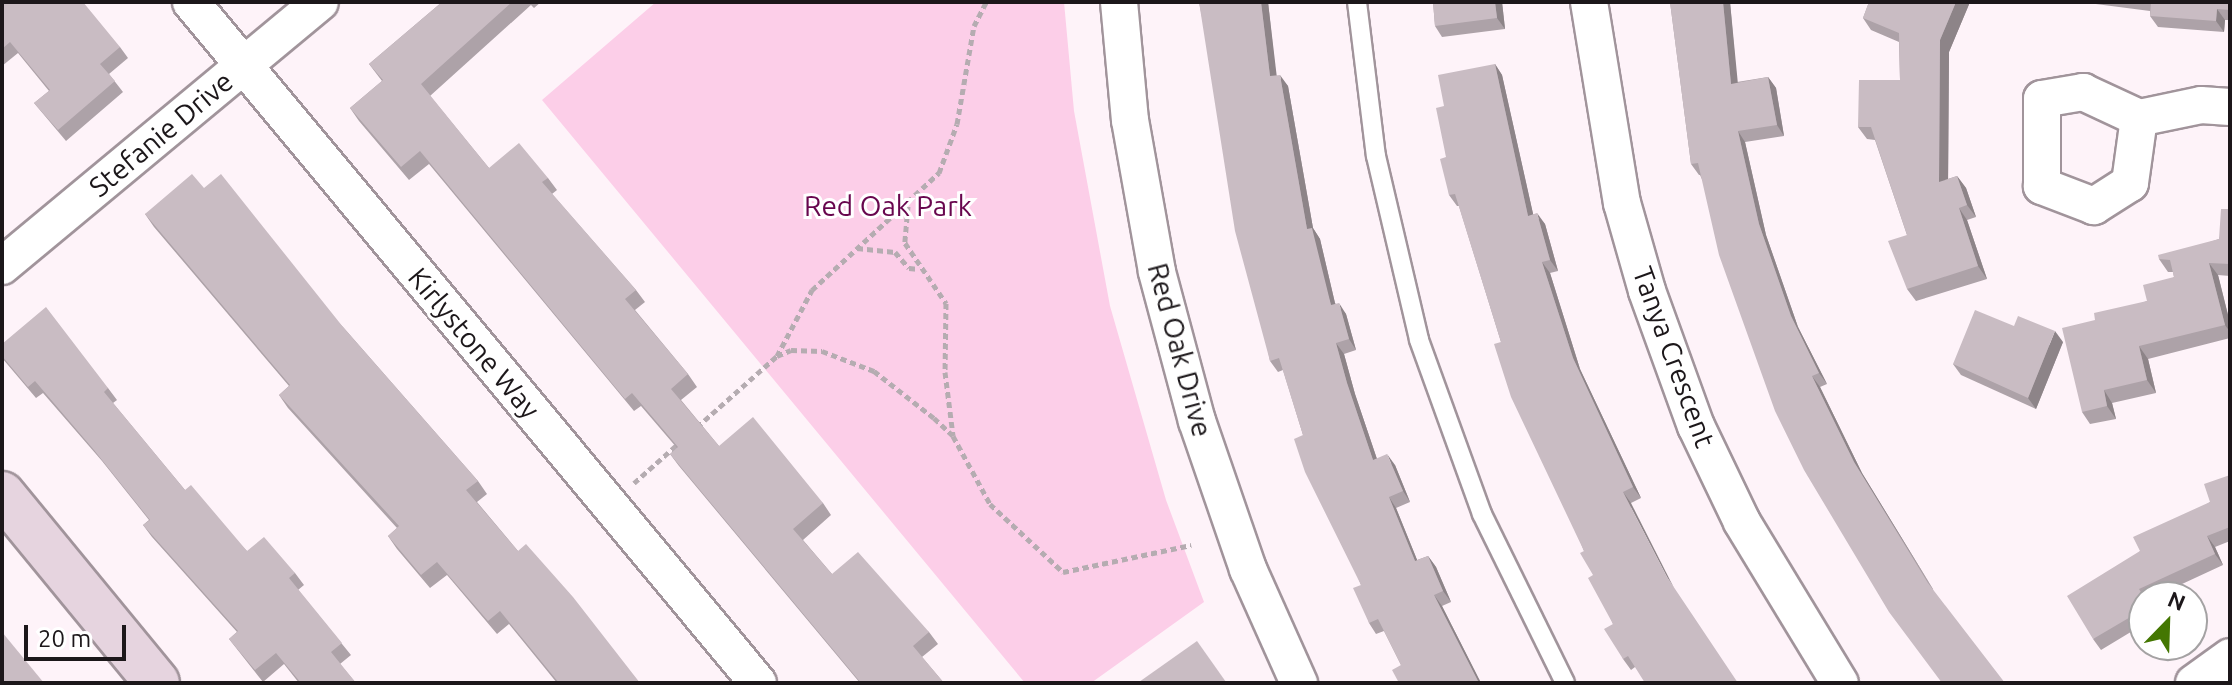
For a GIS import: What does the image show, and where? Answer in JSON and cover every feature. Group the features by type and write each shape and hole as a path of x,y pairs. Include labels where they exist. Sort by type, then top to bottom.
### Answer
{"street":[{"name":"Kirlystone Way","path":"191,2 758,683"},
{"name":"Stefanie Drive","path":"2,266 320,2"},
{"name":"Red Oak Drive","path":"1119,2 1130,120 1157,272 1197,421 1248,569 1299,683"},
{"name":"Tanya Crescent","path":"1589,2 1622,203 1647,291 1696,426 1749,535 1840,683"},
{"path":"2139,118 2201,105 2230,107"},
{"path":"2,494 157,683"},
{"path":"2194,683 2230,657"}],"lane":[{"path":"1357,2 1376,156 1419,340 1482,514 1565,683"}],"path":[{"path":"777,356 812,290 908,206 939,173 948,154 974,26 986,2"},
{"path":"908,206 905,243 919,259 919,269 946,303 945,372 953,436"},
{"path":"857,248 895,252 909,268 919,269"},
{"path":"609,505 777,356 791,350 822,351 846,357 905,392 953,436 990,504 1063,572 1191,545"}],"green space":[{"name":"Red Oak Park","path":"656,2 1064,2 1074,111 1110,306 1166,500 1204,602 1091,683 1025,683 542,100"}],"building":[{"path":"2,2 83,2 120,47 100,64 115,81 58,130 34,103 50,90 10,42 2,49"},
{"path":"442,2 512,2 421,84 489,168 519,143 548,178 542,182 636,290 625,299 688,374 671,389 719,446 753,417 823,503 793,529 832,574 858,552 929,632 913,646 944,683 861,683 670,454 678,447 632,393 625,399 420,151 401,167 350,108 383,80 369,64"},
{"path":"1199,2 1261,2 1270,76 1280,75 1307,229 1312,228 1331,305 1339,303 1349,339 1336,343 1347,383 1373,460 1387,454 1403,491 1389,497 1415,561 1428,556 1443,591 1434,595 1479,683 1399,683 1392,670 1401,665 1378,619 1369,623 1353,588 1361,585 1305,472 1294,439 1303,435 1279,358 1270,361 1235,231"},
{"path":"1433,2 1495,2 1497,18 1435,26"},
{"path":"1670,2 1723,2 1731,84 1768,77 1777,125 1738,131 1759,224 1791,316 1819,373 1812,376 1854,462 1928,583 2005,683 1942,683 1889,612 1804,470 1775,411 1719,255 1698,163 1691,164"},
{"path":"1869,2 1956,2 1940,40 1939,182 1957,176 1967,205 1959,208 1978,266 1907,289 1888,241 1907,235 1871,127 1858,127 1859,80 1900,80 1899,33 1863,18"},
{"path":"2151,2 2230,2 2230,10 2217,9 2216,21 2150,16"},
{"path":"1495,64 1528,216 1537,213 1550,260 1542,262 1573,358 1633,487 1623,492 1667,577 1738,683 1645,683 1628,656 1623,659 1604,629 1613,624 1588,578 1593,575 1580,553 1584,551 1511,397 1494,344 1501,342 1455,194 1449,195 1440,159 1446,157 1436,108 1444,106 1438,75"},
{"path":"192,174 204,188 221,174 343,327 478,481 466,490 518,551 526,544 573,597 640,683 559,683 500,611 488,621 437,562 421,575 388,536 399,526 279,395 290,385 145,214"},
{"path":"2221,209 2230,209 2230,264 2209,263 2225,325 2139,346 2147,380 2104,390 2107,406 2082,412 2062,328 2095,320 2094,313 2147,301 2143,285 2174,277 2170,260 2159,259 2158,255 2219,239"},
{"path":"46,307 108,388 104,392 185,490 191,485 247,551 264,537 295,573 289,578 342,643 331,652 356,683 301,683 276,653 255,670 229,639 238,631 143,525 150,520 94,450 35,381 28,387 2,356 2,344"},
{"path":"1975,310 2014,326 2018,316 2055,331 2028,398 1953,364"},
{"path":"2230,475 2230,527 2207,536 2215,554 2156,581 2128,581 2128,618 2093,639 2067,596 2140,551 2133,537 2210,502 2204,484"},
{"path":"2,632 44,683 2,683"},
{"path":"1197,641 1226,682 1139,682"}]}
